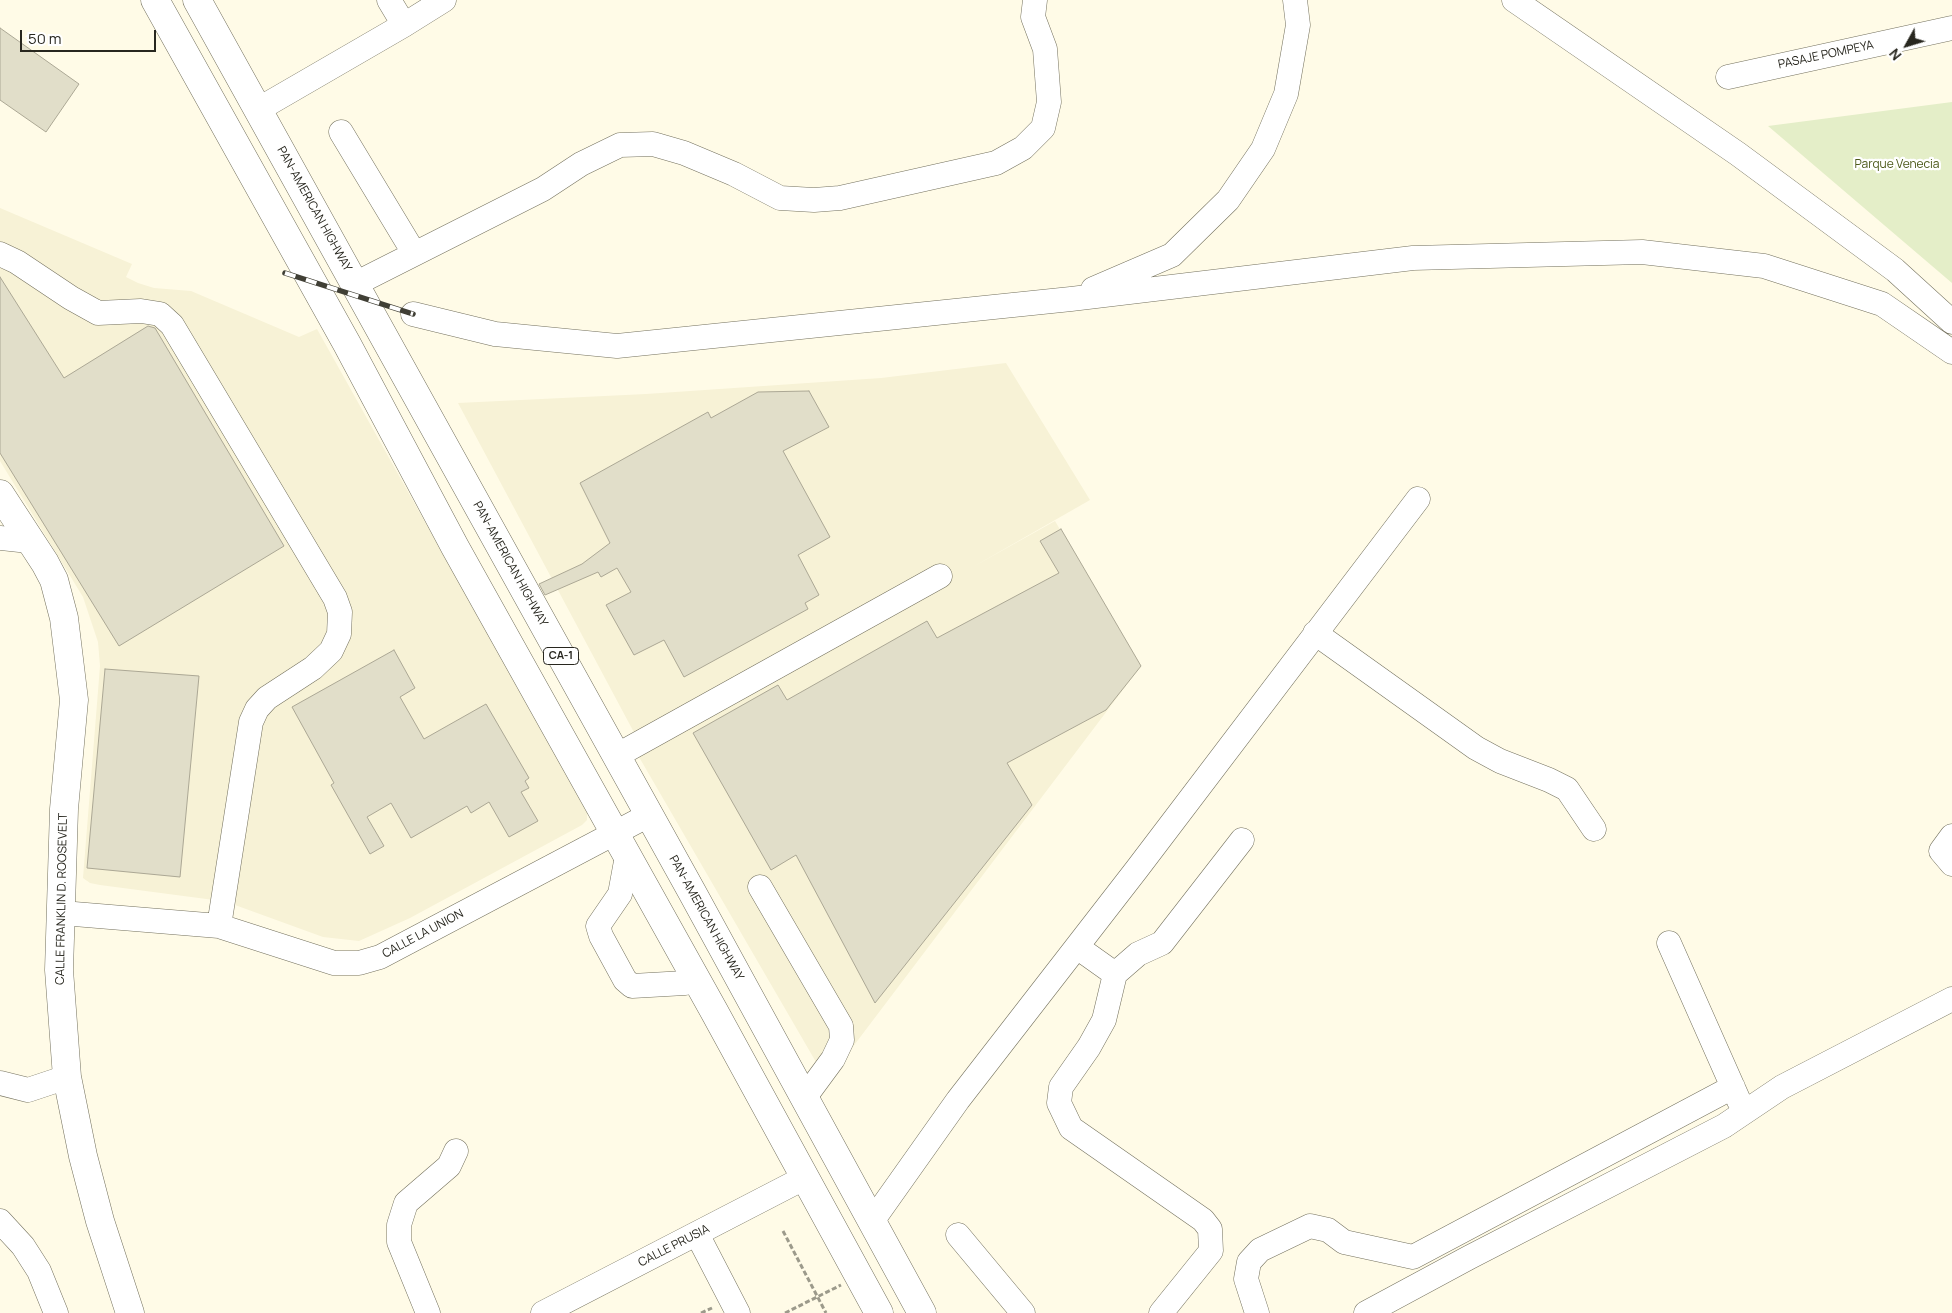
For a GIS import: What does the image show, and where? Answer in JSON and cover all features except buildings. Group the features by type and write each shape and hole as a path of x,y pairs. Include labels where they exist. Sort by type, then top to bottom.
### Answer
{"main road":[{"path":"155,0 347,344 460,556 657,908 879,1313"},
{"name":"PAN-AMERICAN HIGHWAY","path":"197,0 692,892 873,1220 922,1313"},
{"name":"CALLE FRANKLIN D. ROOSEVELT","path":"0,494 29,541 45,562 54,580 64,618 74,700 64,809 62,913 58,970 67,1078 83,1156 100,1221 130,1313"},
{"path":"600,807 611,818 623,818 635,805 633,787"},
{"path":"657,908 659,892 671,882 685,886 692,892"}],"street":[{"path":"389,0 404,25"},
{"path":"259,109 444,0"},
{"path":"355,284 543,189 582,164 620,145 653,144 734,174 780,198 814,200 840,198 996,163 1023,148 1043,128 1049,102 1045,49 1033,17 1035,0"},
{"path":"1071,299 1172,255 1228,200 1263,149 1286,94 1298,25 1295,0"},
{"path":"1514,0 1738,154 1895,270 1952,322"},
{"name":"PASAJE POMPEYA","path":"1728,77 1952,28"},
{"path":"341,132 414,253"},
{"path":"413,314 495,334 617,346 1071,299 1413,258 1642,252 1764,266 1882,304 1952,352"},
{"path":"0,254 17,262 70,298 98,313 141,311 160,314 172,325 335,598 340,612 339,634 331,651 313,668 267,698 257,709 251,722 219,926"},
{"path":"873,1220 958,1100 1077,947 1418,499"},
{"path":"0,538 29,541"},
{"path":"616,756 940,576"},
{"path":"1315,633 1476,748 1500,761 1549,780 1566,789 1594,829"},
{"name":"CALLE LA UNION","path":"62,913 219,926 334,963 359,962 380,957 621,844 649,815"},
{"path":"1952,836 1941,851 1952,864"},
{"path":"1161,1313 1211,1250 1210,1229 1204,1220 1071,1128 1062,1115 1058,1103 1062,1087 1089,1047 1104,1020 1115,974 1138,954 1162,943 1242,840"},
{"path":"621,844 620,894 601,918 598,926 601,936 625,980 632,986 685,983"},
{"path":"760,887 840,1026 842,1040 833,1059 805,1097"},
{"path":"1670,943 1744,1112"},
{"path":"1077,947 1115,974"},
{"path":"1366,1313 1503,1239 1724,1126 1782,1087 1952,999"},
{"path":"0,1083 28,1090 67,1078"},
{"path":"1257,1313 1246,1279 1249,1262 1260,1250 1276,1242 1310,1226 1328,1230 1344,1242 1413,1257 1733,1087"},
{"path":"428,1313 399,1242 399,1225 406,1203 449,1166 456,1151"},
{"name":"CALLE PRUSIA","path":"543,1313 804,1178"},
{"path":"0,1222 23,1246 39,1271 56,1313"},
{"path":"697,1234 738,1313"},
{"path":"958,1235 1023,1313"}],"path":[{"path":"783,1231 826,1313"},
{"path":"785,1313 841,1285"}],"shaded area":[{"path":"0,208 132,264 126,277 138,283 154,288 191,291 299,337 317,329 587,812 587,820 582,825 410,918 359,941 323,937 235,905 237,888 226,886 214,900 100,885 90,883 83,878 100,666 98,642 83,597 0,461"},
{"path":"1006,363 1090,500 971,568 1055,521 1141,666 827,1081 639,757 645,753 458,403 646,394 881,378"}],"green space":[{"name":"Parque Venecia","path":"1952,102 1952,283 1768,126"}],"railway":[{"path":"285,273 413,314"}]}
